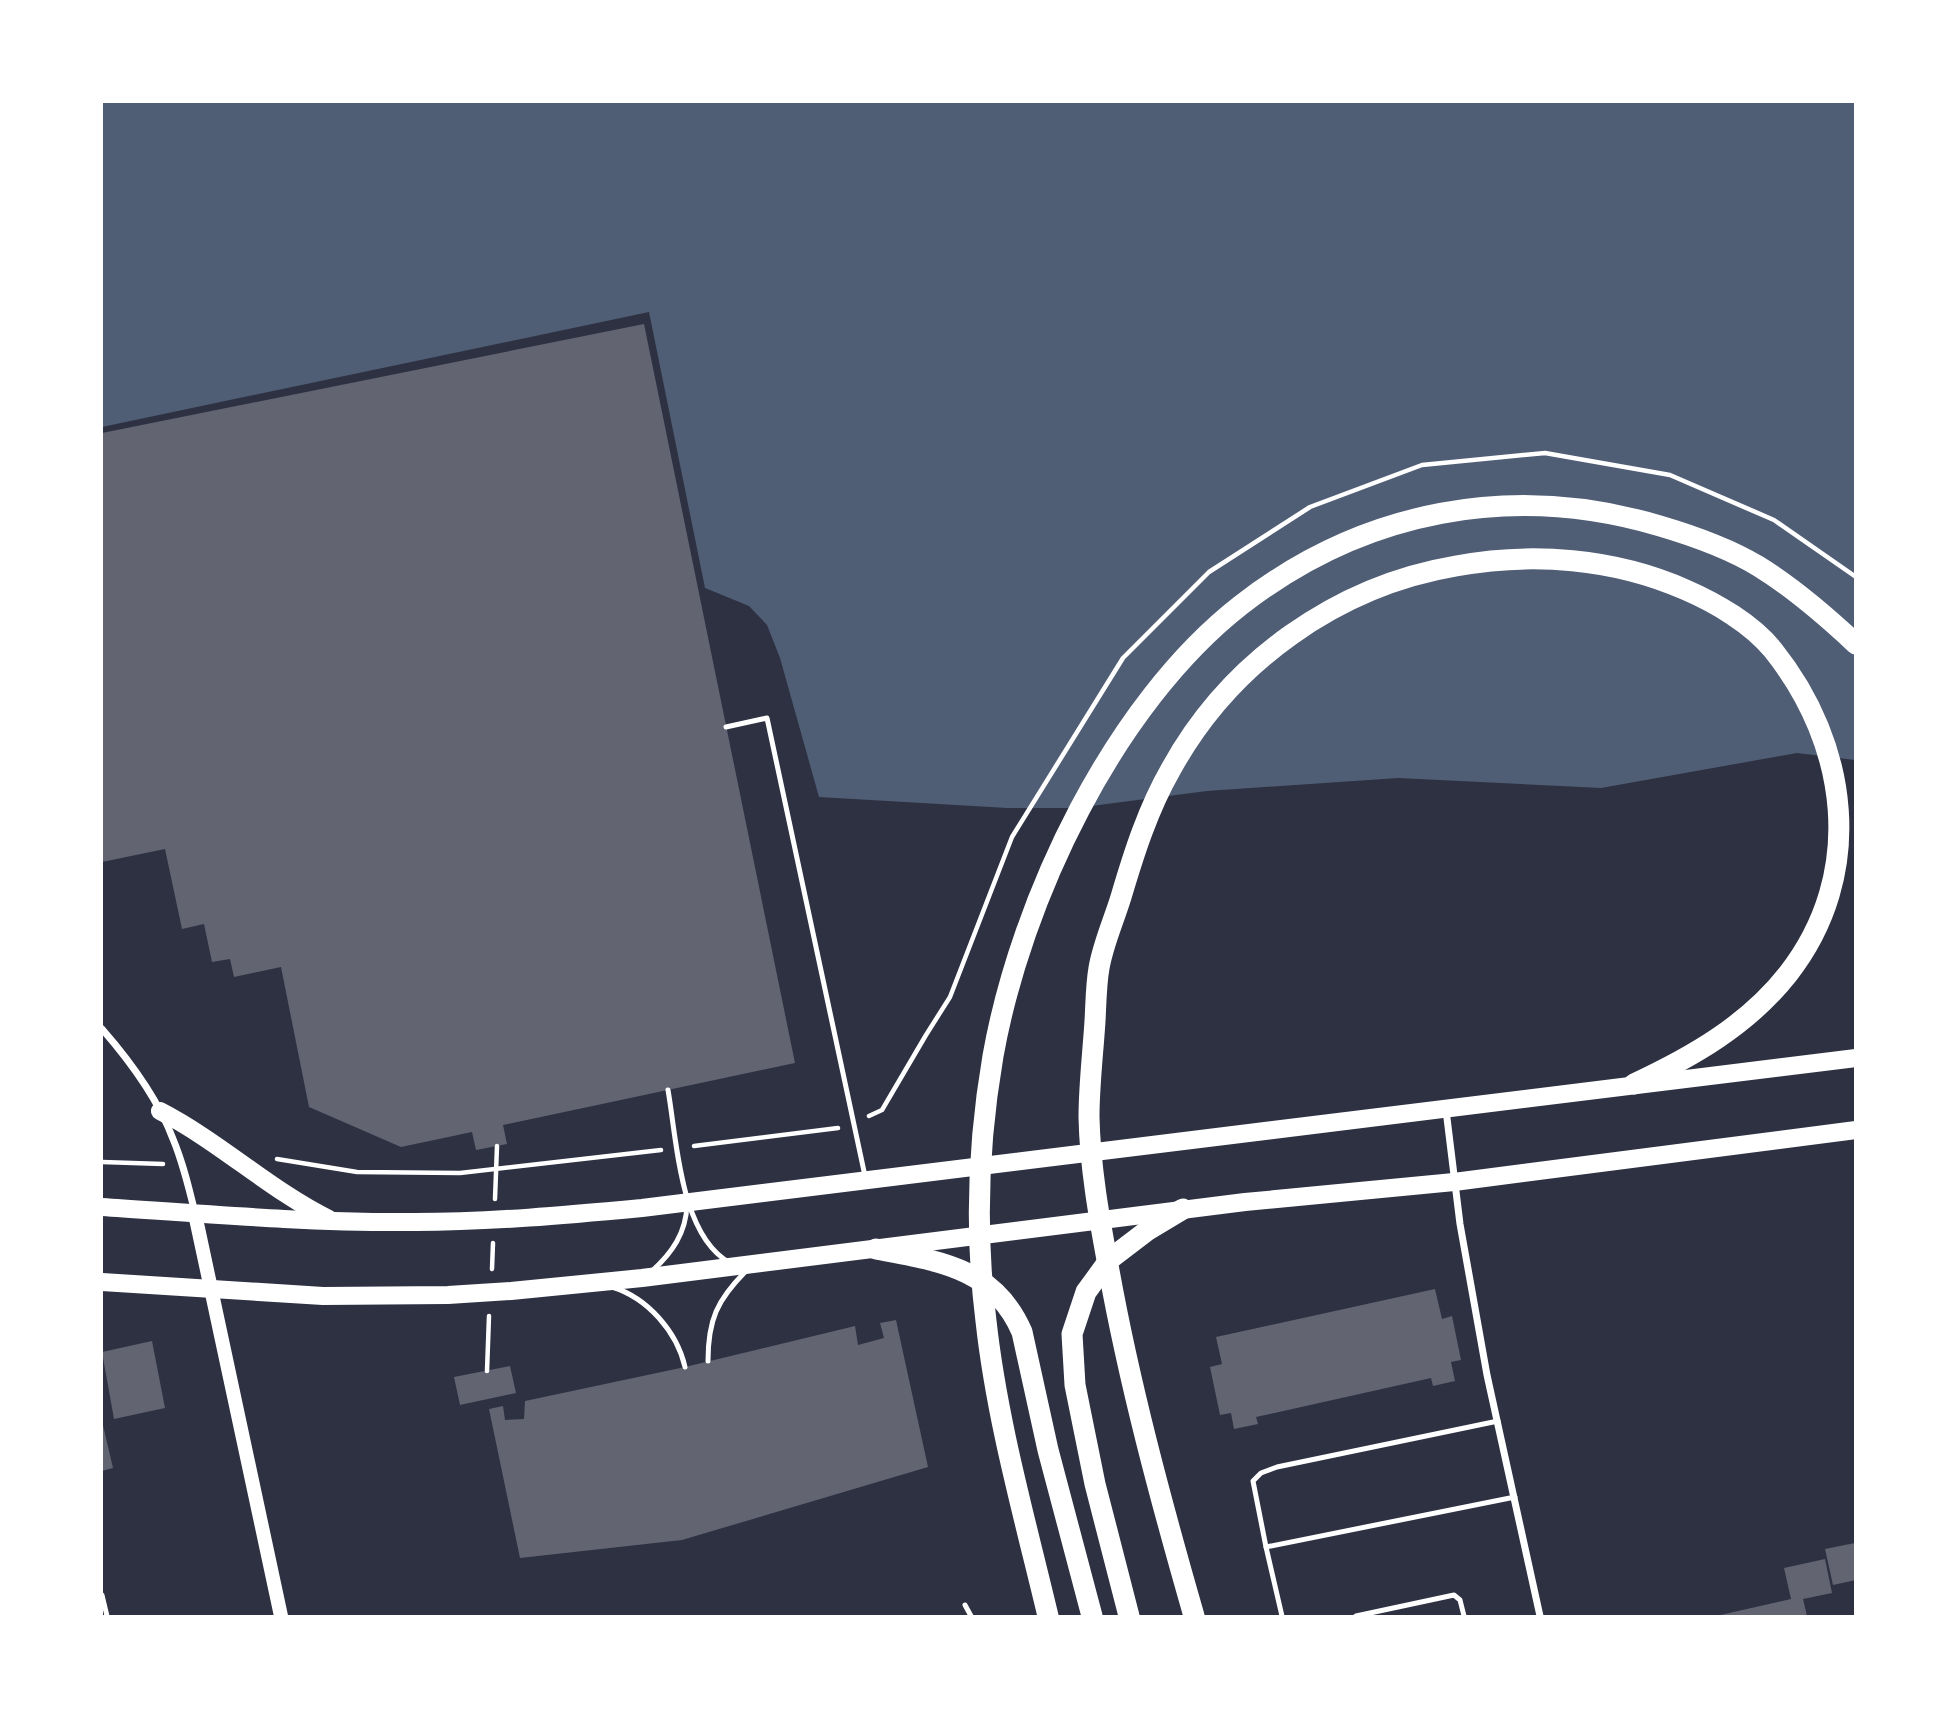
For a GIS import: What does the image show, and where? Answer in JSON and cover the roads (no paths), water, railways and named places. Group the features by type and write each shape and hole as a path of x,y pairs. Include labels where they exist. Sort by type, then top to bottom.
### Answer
{"highway":[{"path":"1048,1616 1003,1423 986,1321 980,1261 980,1192 987,1096 1003,1011 1040,895 1062,846 1110,758 1164,682 1239,606 1273,582 1320,555 1377,530 1421,517 1467,508 1510,505 1553,505 1600,510 1683,532 1755,564 1787,584 1856,643"},
{"path":"1194,1616 1118,1318 1098,1212 1089,1121 1099,969 1139,836 1170,770 1206,715 1274,648 1327,611 1406,577 1448,567 1518,558 1574,561 1654,578 1687,590 1718,606 1771,647 1805,698 1823,740 1838,794 1839,835 1831,888 1809,943 1768,998 1746,1018 1698,1051 1634,1084"},
{"path":"1129,1616 1095,1484 1076,1385 1072,1334 1086,1292 1110,1259 1148,1230 1183,1209"},
{"path":"876,1248 933,1260 977,1277 993,1290 1017,1319 1092,1616"}],"main road":[{"path":"102,1208 332,1221 484,1220 563,1215 1446,1110 1634,1084 1856,1058"},
{"path":"160,1111 189,1126 332,1221"},
{"path":"102,1282 377,1297 448,1295 599,1283 1183,1209 1454,1182 1856,1130"},
{"path":"195,1214 281,1616"}],"street":[{"path":"102,1029 135,1072 160,1111 182,1162 195,1214"},
{"path":"1446,1110 1454,1182 1487,1375 1540,1616"}],"lane":[{"path":"726,727 767,718 865,1179"},
{"path":"668,1090 687,1202 697,1226 716,1252 745,1265 719,1306 708,1334 708,1361"},
{"path":"642,1278 662,1262 677,1243 685,1222 687,1202"},
{"path":"599,1283 618,1288 651,1311 676,1338 685,1367"},
{"path":"1282,1616 1253,1481 1261,1473 1277,1467 1498,1421"},
{"path":"1266,1547 1515,1497"},
{"path":"102,1595 107,1616"},
{"path":"1356,1616 1454,1595 1460,1600 1464,1616"},
{"path":"965,1605 971,1616"}],"water":[{"path":"102,102 1855,102 1855,760 1797,753 1601,788 1398,778 1207,791 1076,808 1007,808 819,797 780,658 767,625 749,606 705,588 649,312 102,427"}]}
